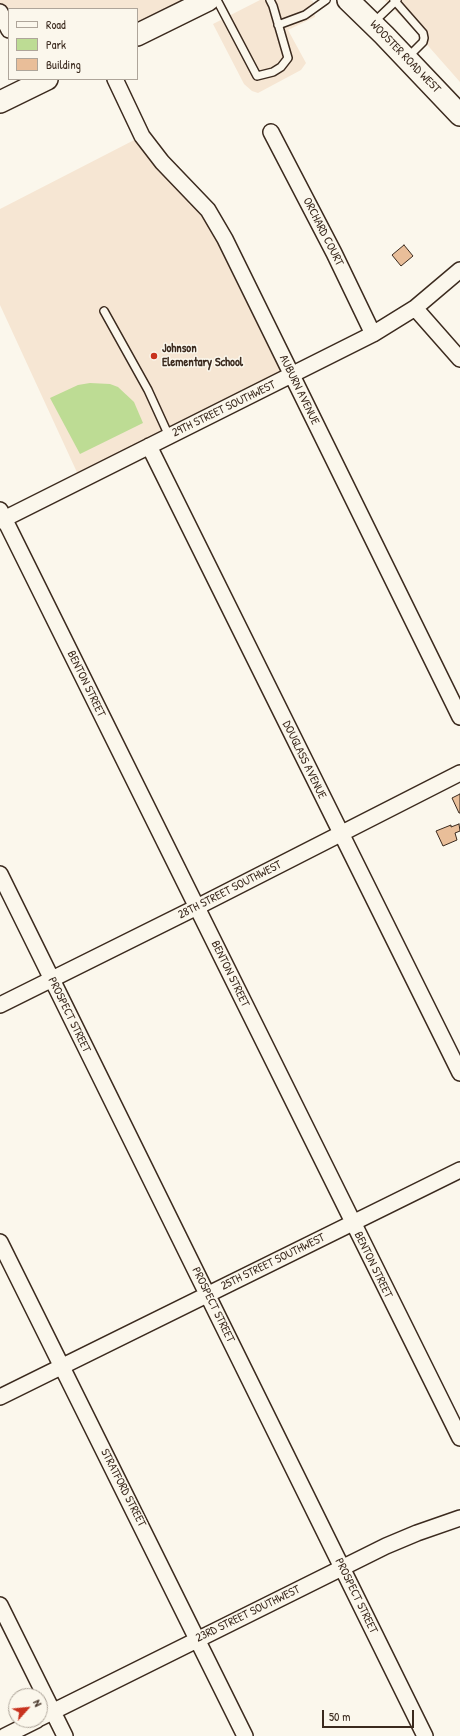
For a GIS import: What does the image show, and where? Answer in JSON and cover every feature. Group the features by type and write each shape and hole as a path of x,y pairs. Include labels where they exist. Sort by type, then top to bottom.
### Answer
{"main road":[{"path":"138,35 208,0"},
{"name":"WOOSTER ROAD WEST","path":"348,0 460,115"},
{"path":"0,102 39,81"}],"street":[{"path":"0,12 8,28"},
{"name":"AUBURN AVENUE","path":"115,80 142,136 162,162 193,194 214,220 252,291 460,717"},
{"name":"ORCHARD COURT","path":"271,132 334,253 373,334"},
{"name":"29TH STREET SOUTHWEST","path":"1,516 149,446 373,334 415,308 460,270"},
{"path":"415,308 460,359"},
{"name":"DOUGLASS AVENUE","path":"149,446 460,1073"},
{"name":"BENTON STREET","path":"1,516 197,907 460,1438"},
{"name":"28TH STREET SOUTHWEST","path":"0,1005 197,907 460,773"},
{"name":"PROSPECT STREET","path":"0,874 425,1736"},
{"name":"25TH STREET SOUTHWEST","path":"0,1397 460,1170"},
{"name":"STRATFORD STREET","path":"0,1242 245,1736"},
{"name":"23RD STREET SOUTHWEST","path":"48,1714 342,1567 417,1533 460,1518"},
{"path":"0,1605 35,1688"},
{"path":"48,1717 65,1736"},
{"path":"5,1736 21,1728"}],"lane":[{"path":"217,0 257,76 273,72 281,67 288,58 274,6 270,0"},
{"path":"278,25 305,15 326,0"},
{"path":"373,24 395,1 423,33 424,38 423,42 406,58"},
{"path":"104,311 148,390 169,436"}],"shaded area":[{"path":"0,0 208,0 138,35 138,8 8,8 8,28 0,12"},
{"path":"260,0 310,0 313,1 315,17 288,30 306,63 301,70 258,93 252,91 244,84 213,24"},
{"path":"385,0 460,0 460,82 415,31"},
{"path":"142,136 193,194 292,375 81,481 0,305 0,209"}],"green space":[{"path":"90,383 110,384 118,387 134,402 143,423 80,454 50,398 78,385"}],"building":[{"path":"404,245 413,256 401,266 392,255"},
{"path":"460,794 460,813 459,813 452,798"},
{"path":"459,824 460,831 455,833 457,840 443,846 436,831 451,825 451,827"}],"place":[{"name":"Johnson Elementary School","path":"154,356"}]}
